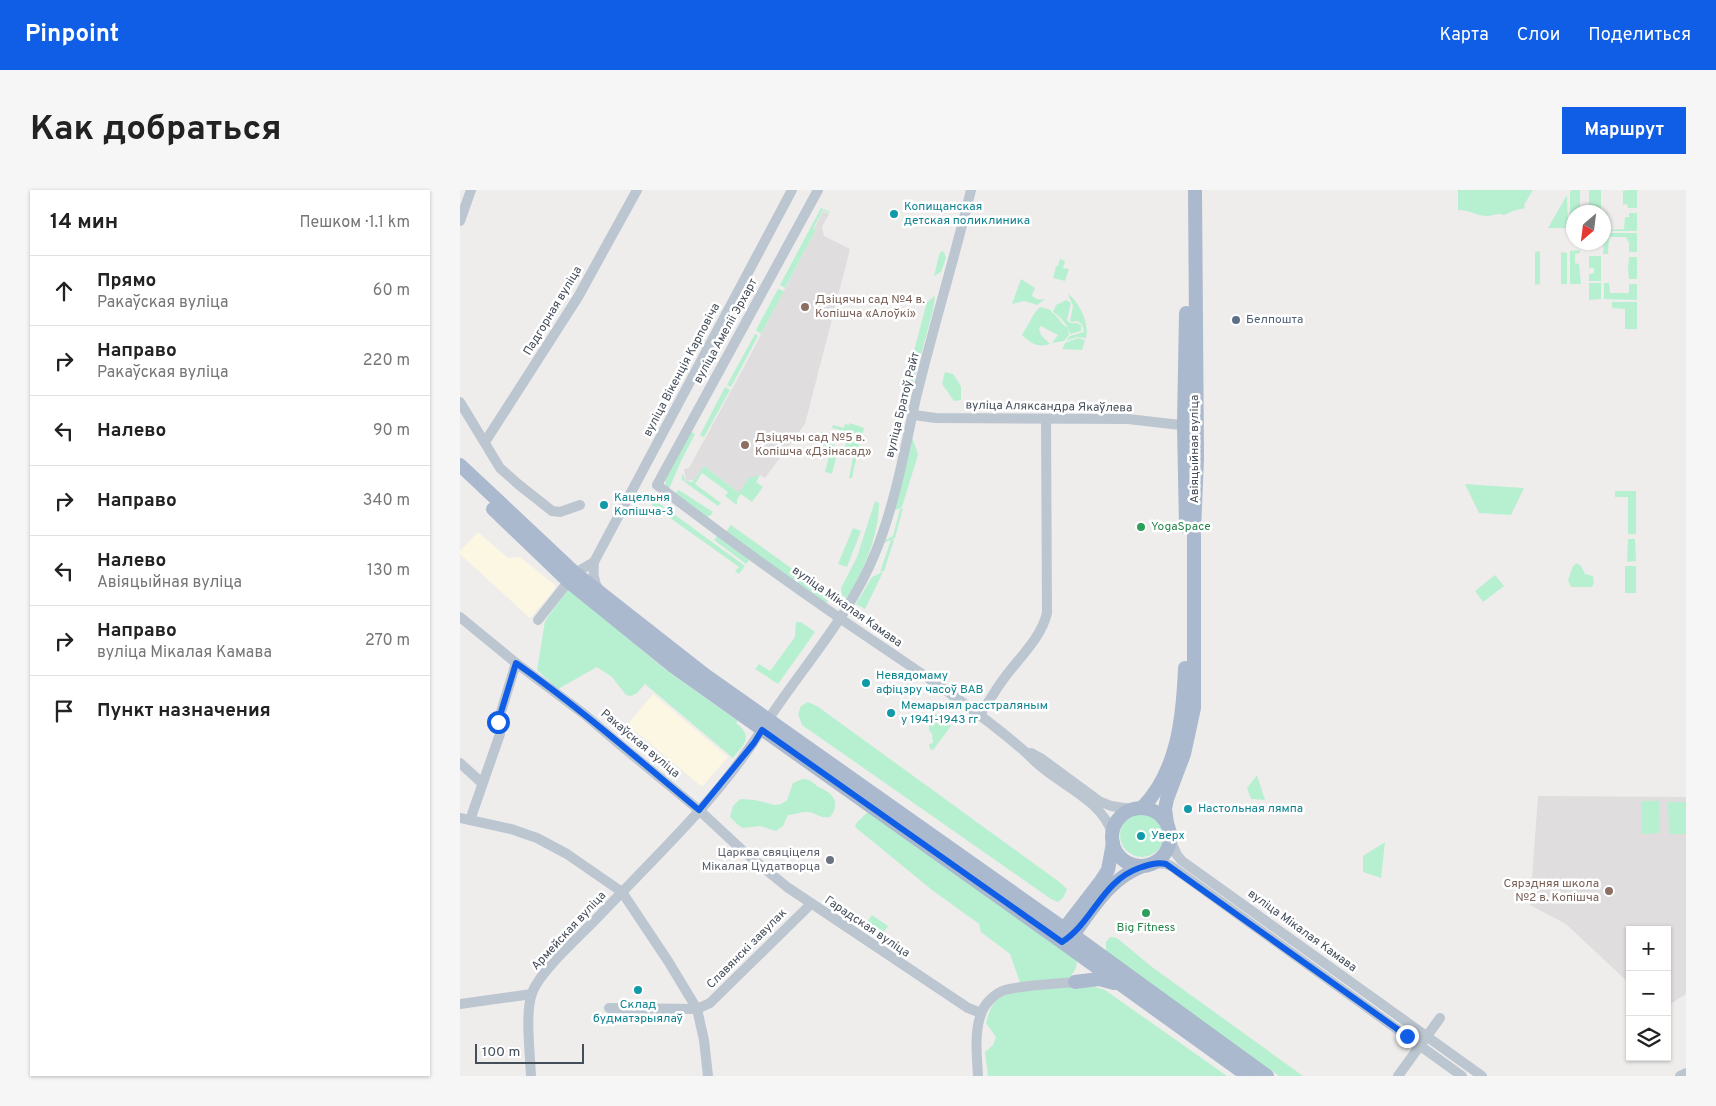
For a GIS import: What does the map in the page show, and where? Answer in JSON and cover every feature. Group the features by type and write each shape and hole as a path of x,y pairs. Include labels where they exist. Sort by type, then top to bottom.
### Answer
{"main road":[{"name":"Авіяцыйная вуліца","path":"1167,822 1165,808 1169,788 1184,754 1194,708 1194,549 1197,458 1190,426 1188,190"},
{"name":"Авіяцыйная вуліца","path":"1137,809 1162,784 1177,744 1184,699 1195,190"},
{"path":"460,465 571,577"},
{"path":"460,478 571,577 670,649 765,725 1267,1076"},
{"path":"1137,809 1157,812 1167,822 1170,831 1170,839 1165,853 1149,864 1132,870 1114,882 1067,936 1110,865 1112,838 1119,818 1137,809"},
{"path":"1112,838 1117,853 1125,861 1135,865 1149,864"},
{"path":"1067,936 1077,953 1081,970 1075,982"},
{"path":"1077,953 1248,1076"},
{"path":"1075,982 1099,979 1120,985"}],"street":[{"path":"460,221 471,190"},
{"name":"Падгорная вуліца","path":"485,442 578,297 636,190"},
{"name":"вуліца Вікенція Карповіча","path":"594,562 792,190"},
{"name":"вуліца Амеліі Эрхарт","path":"657,485 818,190"},
{"name":"вуліца Братоў Райт","path":"765,725 840,618 856,592 876,551 893,496 916,399 971,190"},
{"path":"460,402 500,468 552,511 560,512 580,505"},
{"name":"вуліца Аляксандра Якаўлева","path":"913,415 936,418 1128,419 1190,426"},
{"path":"979,716 1004,678 1035,639 1044,624 1047,613 1046,419"},
{"name":"вуліца Мікалая Камава","path":"657,485 979,716 1023,750 1051,775 1095,806 1109,824 1112,838"},
{"path":"538,620 571,577 594,562"},
{"path":"594,562 593,576 599,599"},
{"name":"Ракаўская вуліца","path":"460,617 516,663 584,714 699,810"},
{"path":"516,663 498,722 500,734 482,783 465,819 511,829 537,838 567,854 622,892 697,1009 704,1040 708,1076"},
{"name":"Армейская вуліца","path":"531,1076 529,1014 532,994 536,985 699,810 754,743 765,725"},
{"name":"вуліца Мікалая Камава","path":"1023,750 1042,758 1099,801 1111,806 1137,809"},
{"path":"460,763 482,783"},
{"name":"Гарадская вуліца","path":"699,810 755,861 811,904 964,1006 981,1013"},
{"name":"вуліца Мікалая Камава","path":"1170,839 1177,855 1182,861 1482,1076"},
{"name":"вуліца Мікалая Камава","path":"1149,864 1166,864 1171,866 1462,1076"},
{"name":"Славянскі завулак","path":"697,1009 710,1003 811,904"},
{"path":"978,1076 977,1037 981,1013 990,1000 1004,990 1075,982"},
{"path":"460,1004 532,994"},
{"path":"609,1008 697,1009"},
{"path":"1398,1076 1440,1018"},
{"path":"1680,1076 1686,1073"}],"shaded area":[{"path":"823,211 829,214 822,227 824,236 850,249 805,424 765,478 760,475 739,493 704,466 694,481 686,481 684,469 689,468 745,365 815,231"},
{"path":"478,532 508,558 520,557 556,586 530,618 460,554 460,551"},
{"path":"653,694 728,757 702,787 635,731 628,739 620,733"},
{"name":"Сярэдняя школа №2 в. Копішча","path":"1538,796 1686,797 1686,994 1671,1003 1671,926 1626,926 1626,980 1566,924 1530,905"}],"green space":[{"path":"1458,190 1533,190 1524,205 1525,208 1504,215 1487,216 1458,210"},
{"path":"1571,190 1580,190 1580,205 1570,205"},
{"path":"1589,190 1601,190 1601,205 1589,205"},
{"path":"1637,190 1637,208 1628,208 1627,204 1623,205 1623,191"},
{"path":"1567,195 1566,228 1548,228"},
{"path":"821,208 830,212 823,210 814,227 815,231 785,288 780,285"},
{"path":"1629,213 1637,213 1637,231 1611,230 1624,229 1625,217 1629,217"},
{"path":"1611,233 1637,233 1637,252 1629,252 1629,243 1626,237 1611,237"},
{"path":"1580,250 1580,253 1575,254 1575,263 1579,264 1581,284 1570,284 1570,251"},
{"path":"1603,250 1608,250 1608,254 1603,254"},
{"path":"941,251 944,252 946,258 941,272 934,276 939,255"},
{"path":"1540,251 1540,284 1535,285 1535,252"},
{"path":"1561,252 1567,253 1567,284 1561,284"},
{"path":"1589,256 1601,256 1601,281 1589,281 1589,274 1594,273 1594,268 1589,268"},
{"path":"1629,257 1637,257 1637,279 1629,279"},
{"path":"1060,259 1065,261 1063,268 1069,269 1065,281 1053,278"},
{"path":"1021,279 1035,288 1032,295 1035,298 1045,299 1037,305 1024,301 1012,304"},
{"path":"1589,283 1601,283 1601,299 1589,300"},
{"path":"1604,283 1609,283 1610,293 1629,293 1629,284 1637,284 1637,300 1604,299"},
{"path":"778,289 784,291 761,334 756,330"},
{"path":"1068,294 1076,302 1083,314 1087,333 1086,338 1077,337 1066,341 1070,336 1084,332 1082,324 1077,321 1070,322 1073,306"},
{"path":"935,296 910,396 906,395 903,392 927,302"},
{"path":"1066,300 1071,303 1067,320 1070,323 1081,325 1081,331 1070,334 1064,322 1053,312 1056,305"},
{"path":"1612,302 1637,302 1637,329 1625,329 1625,309 1612,308"},
{"path":"1040,307 1051,310 1068,328 1069,335 1064,341 1052,343 1058,335 1041,326 1039,328 1041,335 1050,344 1034,344 1022,335"},
{"path":"755,334 758,336 731,387 727,385"},
{"path":"1078,338 1085,340 1082,350 1062,349 1065,343"},
{"path":"945,372 953,374 961,386 961,400 954,401 942,384"},
{"path":"725,387 730,390 704,437 700,435"},
{"path":"904,403 908,404 902,427 895,427 901,405"},
{"path":"850,423 864,428 862,436 832,428 833,425 844,428 845,424 849,425"},
{"path":"690,431 695,434 669,489 666,486 665,477"},
{"path":"821,432 826,433 823,442 835,445 834,447 845,448 847,439 860,442 852,478 849,478 853,457 837,454 832,474 825,472 829,456 816,453 817,449 830,452 831,447 818,444"},
{"path":"912,437 918,454 917,458 902,507 892,512"},
{"path":"704,466 739,493 749,478 760,475 756,482 763,487 752,502 741,494 737,499 737,505 725,496 728,492 702,473 695,484 721,503 718,506 682,480 682,474 685,481 693,482"},
{"path":"1465,484 1524,488 1511,515 1479,513"},
{"path":"679,490 713,512 711,515 707,517 674,494"},
{"path":"1615,491 1636,491 1636,534 1628,534 1628,497 1615,497"},
{"path":"663,494 666,495 660,504 745,566 739,574 735,571 739,567 652,505 653,498"},
{"path":"875,501 879,503 873,541 865,564 848,599 842,595 841,588 857,557"},
{"path":"903,508 884,571 880,572 891,540 884,543 885,540 893,536 900,509"},
{"path":"731,525 829,595 830,599 826,603 725,533"},
{"path":"853,528 861,531 847,567 838,564"},
{"path":"718,535 750,559 746,564 714,540"},
{"path":"1628,539 1635,539 1636,561 1627,562"},
{"path":"1577,563 1585,574 1593,576 1594,583 1592,587 1571,587 1568,580 1573,566"},
{"path":"1625,566 1636,566 1636,593 1625,593"},
{"path":"883,572 865,609 856,604 872,577"},
{"path":"1495,575 1504,586 1483,602 1475,591"},
{"path":"568,589 666,670 738,721 736,723 745,732 746,737 741,749 733,758 645,684 637,693 631,696 626,695 612,677 597,667 558,689 537,670 545,621"},
{"path":"796,622 801,622 815,632 778,684 755,669 759,664 770,671 795,637"},
{"path":"808,702 817,706 1058,881 1067,889 1063,898 1058,902 1051,899 802,725 798,714 801,706"},
{"path":"936,714 951,726 933,750 930,749 929,744 933,743 933,736 929,730 929,718"},
{"path":"1257,775 1265,800 1251,799 1247,788"},
{"path":"802,779 810,780 818,787 830,793 834,799 835,806 830,817 823,817 808,812 788,815 783,826 776,831 760,826 743,828 730,817 733,806 740,799 755,800 774,805 781,804 787,800 793,783"},
{"path":"1641,801 1659,801 1660,833 1642,834"},
{"path":"1668,802 1686,802 1686,834 1669,834"},
{"path":"868,812 1077,960 1076,968 1069,979 1072,989 1095,987 1105,990 1227,1076 988,1076 985,1052 993,1045 996,1037 986,1023 988,1015 994,1003 1002,997 1023,991 1010,954 981,932 979,924 932,890 855,827 857,822"},
{"path":"1138,813 1146,813 1158,819 1164,835 1158,851 1146,857 1138,857 1126,851 1120,839 1120,831 1126,819"},
{"path":"1385,842 1381,878 1363,872 1363,856"},
{"path":"872,915 888,926 881,936 865,925"},
{"path":"1110,937 1117,938 1152,967 1303,1076 1279,1076 1106,952 1106,942"}],"place":[{"name":"Копищанская детская поликлиника","path":"894,214"},
{"name":"Дзіцячы сад №4 в. Копішча «Алоўкі»","path":"805,307"},
{"name":"Белпошта","path":"1236,320"},
{"name":"Дзіцячы сад №5 в. Копішча «Дзінасад»","path":"745,445"},
{"name":"Кацельня Копішча-3","path":"604,505"},
{"name":"YogaSpace","path":"1141,527"},
{"name":"Невядомаму афіцэру часоў ВАВ","path":"866,683"},
{"name":"Мемарыял расстраляным у 1941-1943 гг","path":"891,713"},
{"name":"Настольная лямпа","path":"1188,809"},
{"name":"Уверх","path":"1141,836"},
{"name":"Царква свяціцеля Мікалая Цудатворца","path":"830,860"},
{"name":"Сярэдняя школа №2 в. Копішча","path":"1609,891"},
{"name":"Big Fitness","path":"1146,913"},
{"name":"Склад будматэрыялаў","path":"638,990"}],"route":[{"path":"498,722 516,663 544,682 584,714 699,810 754,743 762,730 1062,942 1073,935 1106,890 1115,882 1132,870 1154,863 1166,864 1407,1036"}]}
